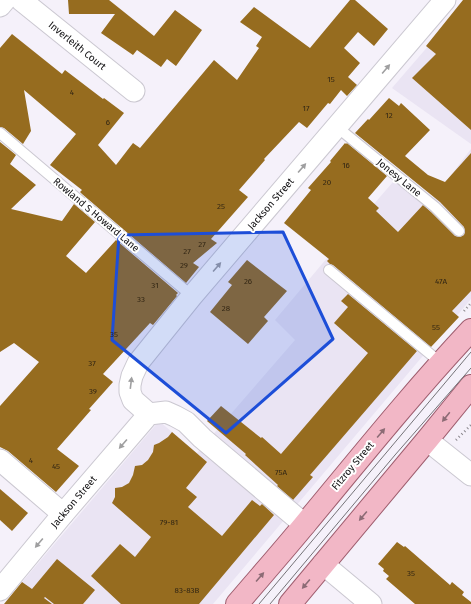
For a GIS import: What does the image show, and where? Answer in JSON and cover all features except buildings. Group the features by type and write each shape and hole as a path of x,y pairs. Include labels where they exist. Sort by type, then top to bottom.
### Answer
{"main road":[{"name":"Fitzroy Street","path":"237,604 440,363 471,330"},
{"path":"290,604 471,386"}],"street":[{"path":"0,6 5,0"},
{"name":"Inverleith Court","path":"21,0 134,91"},
{"name":"Jackson Street","path":"0,590 149,414 134,400 130,392 132,376 138,363 192,296 445,0"},
{"path":"149,414 166,412 186,422 202,438 305,525"},
{"path":"427,440 471,475"},
{"path":"0,460 63,514"},
{"path":"323,564 371,604"}],"lane":[{"name":"Jonesy Lane","path":"337,127 435,208 459,231"},
{"name":"Rowland S Howard Lane","path":"0,133 192,296"},
{"path":"329,270 440,363"}],"highlighted area":[{"path":"283,232 333,339 226,433 112,340 119,235"}],"shaded area":[{"path":"468,0 471,0 471,144 392,88"},
{"path":"471,149 471,299 213,604 6,604 23,581 159,421 197,453 295,340 275,320 399,175 431,201"}],"tram line":[{"path":"259,604 471,352"},
{"path":"270,604 395,455 471,368"}]}
